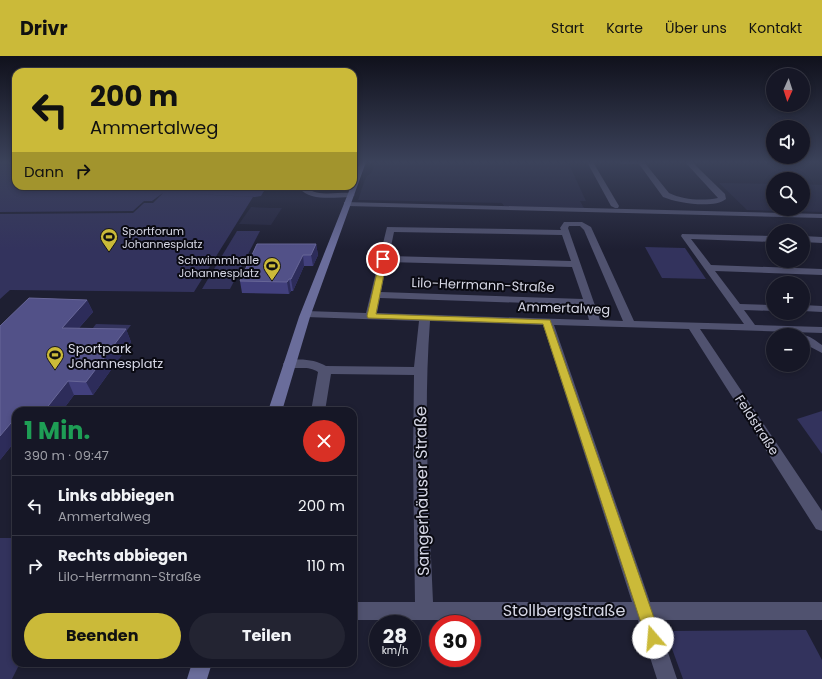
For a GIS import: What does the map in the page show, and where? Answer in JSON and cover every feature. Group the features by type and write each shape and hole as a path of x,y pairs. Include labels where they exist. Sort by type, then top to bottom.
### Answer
{"street":[{"path":"306,191 312,194 351,194"},
{"path":"277,407 289,364 306,314 352,191"},
{"path":"607,191 615,206"},
{"path":"663,191 670,198 711,201 722,199 722,196 717,191"},
{"path":"348,204 822,216"},
{"path":"596,323 564,226 570,224 582,224 588,229 630,324"},
{"path":"371,316 390,228 566,233"},
{"path":"752,328 685,236 766,239"},
{"path":"810,239 822,240"},
{"name":"Lilo-Herrmann-Straße","path":"383,259 576,264"},
{"path":"708,268 822,272"},
{"name":"Lilo-Herrmann-Straße","path":"376,295 589,302"},
{"path":"737,307 766,308"},
{"path":"810,308 822,309"},
{"name":"Ammertalweg","path":"306,314 766,328"},
{"name":"Sangerhäuser Straße","path":"424,611 420,468 420,371 425,318"},
{"path":"547,321 667,679"},
{"name":"Feldstraße","path":"692,326 822,524"},
{"name":"Ammertalweg","path":"810,330 822,330"},
{"path":"810,342 822,350"},
{"path":"289,364 314,364 324,370 420,371"},
{"path":"319,407 325,375 324,370"},
{"name":"Stollbergstraße","path":"357,611 822,611"},
{"path":"197,679 201,667"}],"shaded area":[{"name":"Sportforum Johannesplatz","path":"0,191 264,191 261,196 255,197 174,193 253,197 194,292 10,290 0,299 0,214 133,213 144,203 153,203 163,193 152,201 144,201 133,211 0,212"},
{"path":"361,191 581,191 586,201 580,201 584,208 504,206 502,203 358,200"},
{"path":"727,191 766,191 766,211 747,210"},
{"path":"810,191 822,191 822,212 810,212"},
{"path":"251,207 282,208 271,225 239,224"},
{"path":"237,231 260,231 230,289 202,289"},
{"path":"645,247 685,248 706,279 662,278"},
{"path":"96,324 131,325 122,337 86,337"},
{"path":"822,411 822,454 797,419"},
{"path":"0,538 12,538 12,667 18,667 12,679 0,679"},
{"path":"806,630 822,660 822,679 683,679 667,635 670,631"}],"building":[{"path":"257,244 316,244 311,255 303,255 291,279 287,282 240,281"},
{"name":"Sportpark Johannesplatz","path":"29,298 87,300 62,328 126,329 86,382 68,381 47,407 12,407 12,422 0,436 0,326"}],"place":[{"name":"Sportforum Johannesplatz","path":"109,252"},
{"name":"Schwimmhalle Johannesplatz","path":"272,281"},
{"name":"Sportpark Johannesplatz","path":"55,370"}],"route":[{"path":"383,259 371,316 547,321 653,638"}]}
